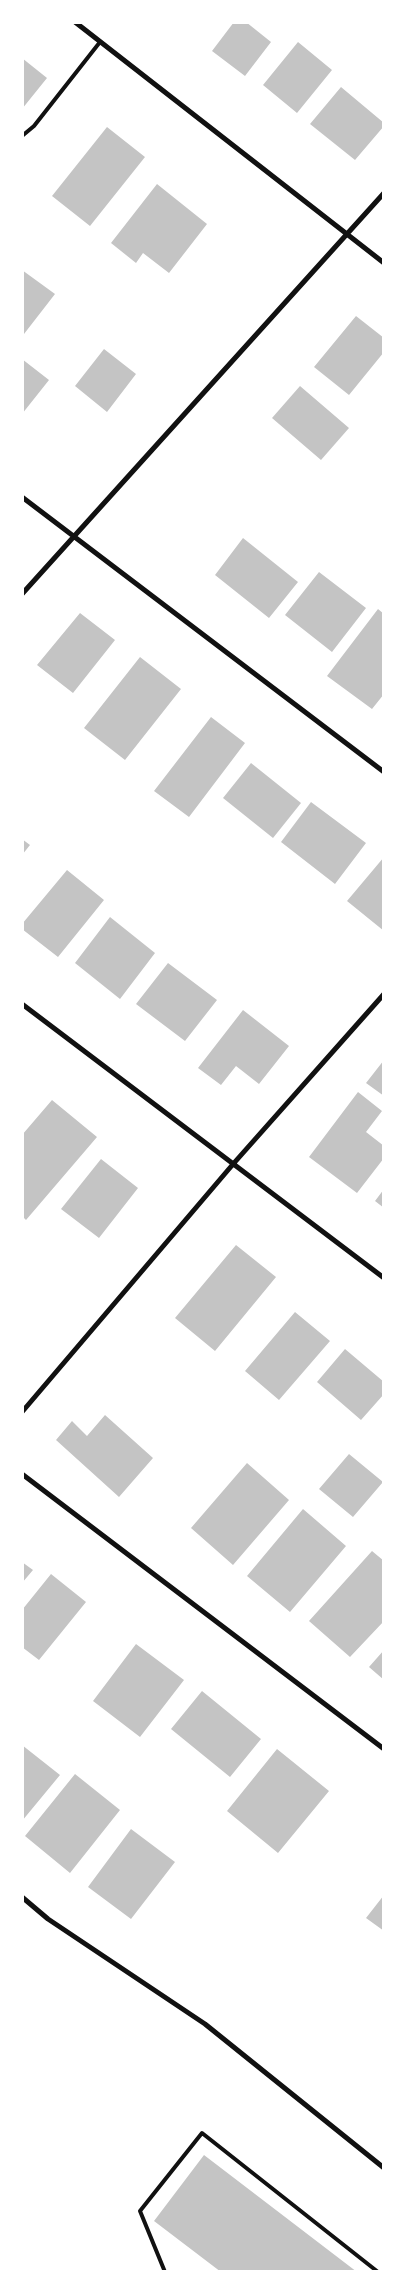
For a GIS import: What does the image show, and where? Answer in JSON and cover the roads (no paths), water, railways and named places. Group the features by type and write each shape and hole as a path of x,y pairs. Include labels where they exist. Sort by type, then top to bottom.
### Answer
{"street":[{"path":"75,22 384,263"},
{"path":"22,594 384,193"},
{"path":"22,497 384,772"},
{"path":"22,1412 234,1163 384,994"},
{"path":"22,1004 384,1278"},
{"path":"22,1474 384,1749"},
{"path":"22,1897 48,1919 205,2024 384,2168"}],"lane":[{"path":"22,136 34,126 100,42"},
{"path":"165,2272 140,2211 202,2133 378,2272"}]}
